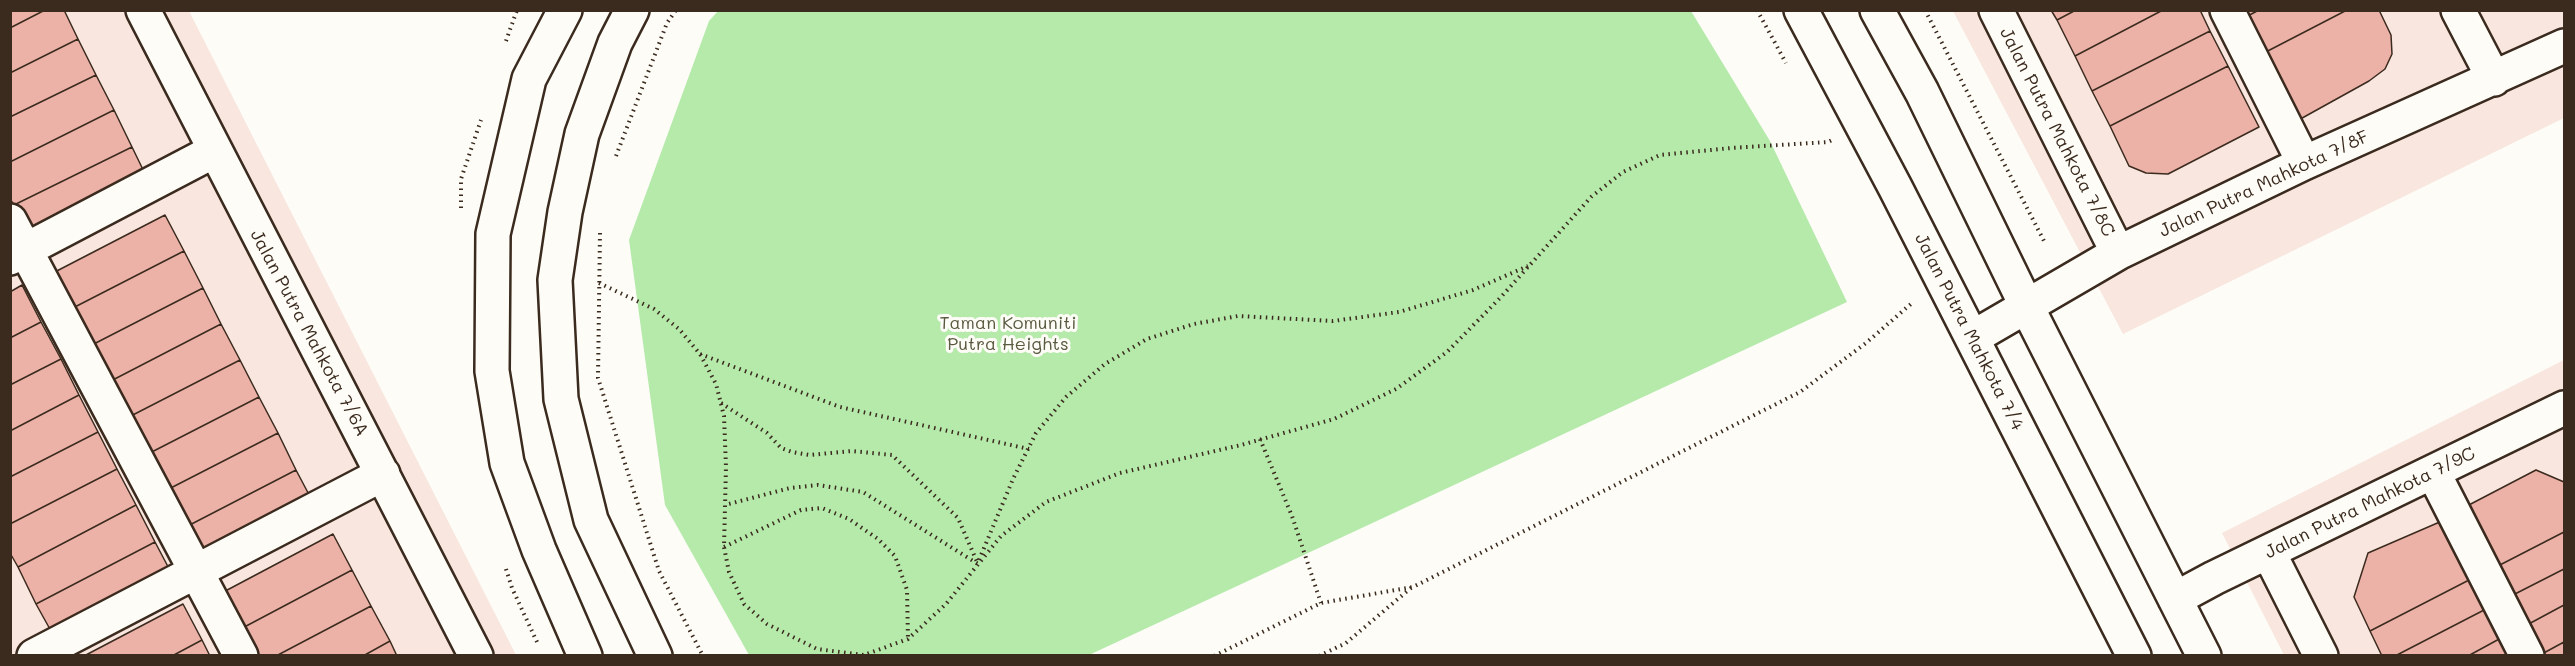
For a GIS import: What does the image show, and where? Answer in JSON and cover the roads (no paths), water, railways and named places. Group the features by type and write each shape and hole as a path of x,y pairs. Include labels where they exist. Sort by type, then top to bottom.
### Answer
{"street":[{"name":"Jalan Putra Mahkota 7/6A","path":"143,10 476,656"},
{"path":"565,10 529,80 493,234 492,371 507,464 539,550 585,656"},
{"path":"632,10 615,43 582,134 565,212 555,280 561,399 591,520 655,656"},
{"name":"Jalan Putra Mahkota 7/4","path":"1801,10 1863,124 2134,656"},
{"path":"1877,10 1922,92 2026,307 2204,656"},
{"name":"Jalan Putra Mahkota 7/8C","path":"1996,10 2118,253"},
{"path":"2227,10 2304,162"},
{"path":"2458,10 2494,79"},
{"name":"Jalan Putra Mahkota 7/8F","path":"1972,339 2118,253 2304,162 2565,46"},
{"path":"18,254 214,151"},
{"path":"10,221 18,254 196,571 241,656"},
{"name":"Jalan Putra Mahkota 7/9C","path":"2175,599 2565,408"},
{"path":"2433,472 2526,656"},
{"path":"34,656 383,474"},
{"path":"2269,553 2321,656"}],"park label":[{"name":"Taman Komuniti Putra Heights","path":"1008,333"}]}
